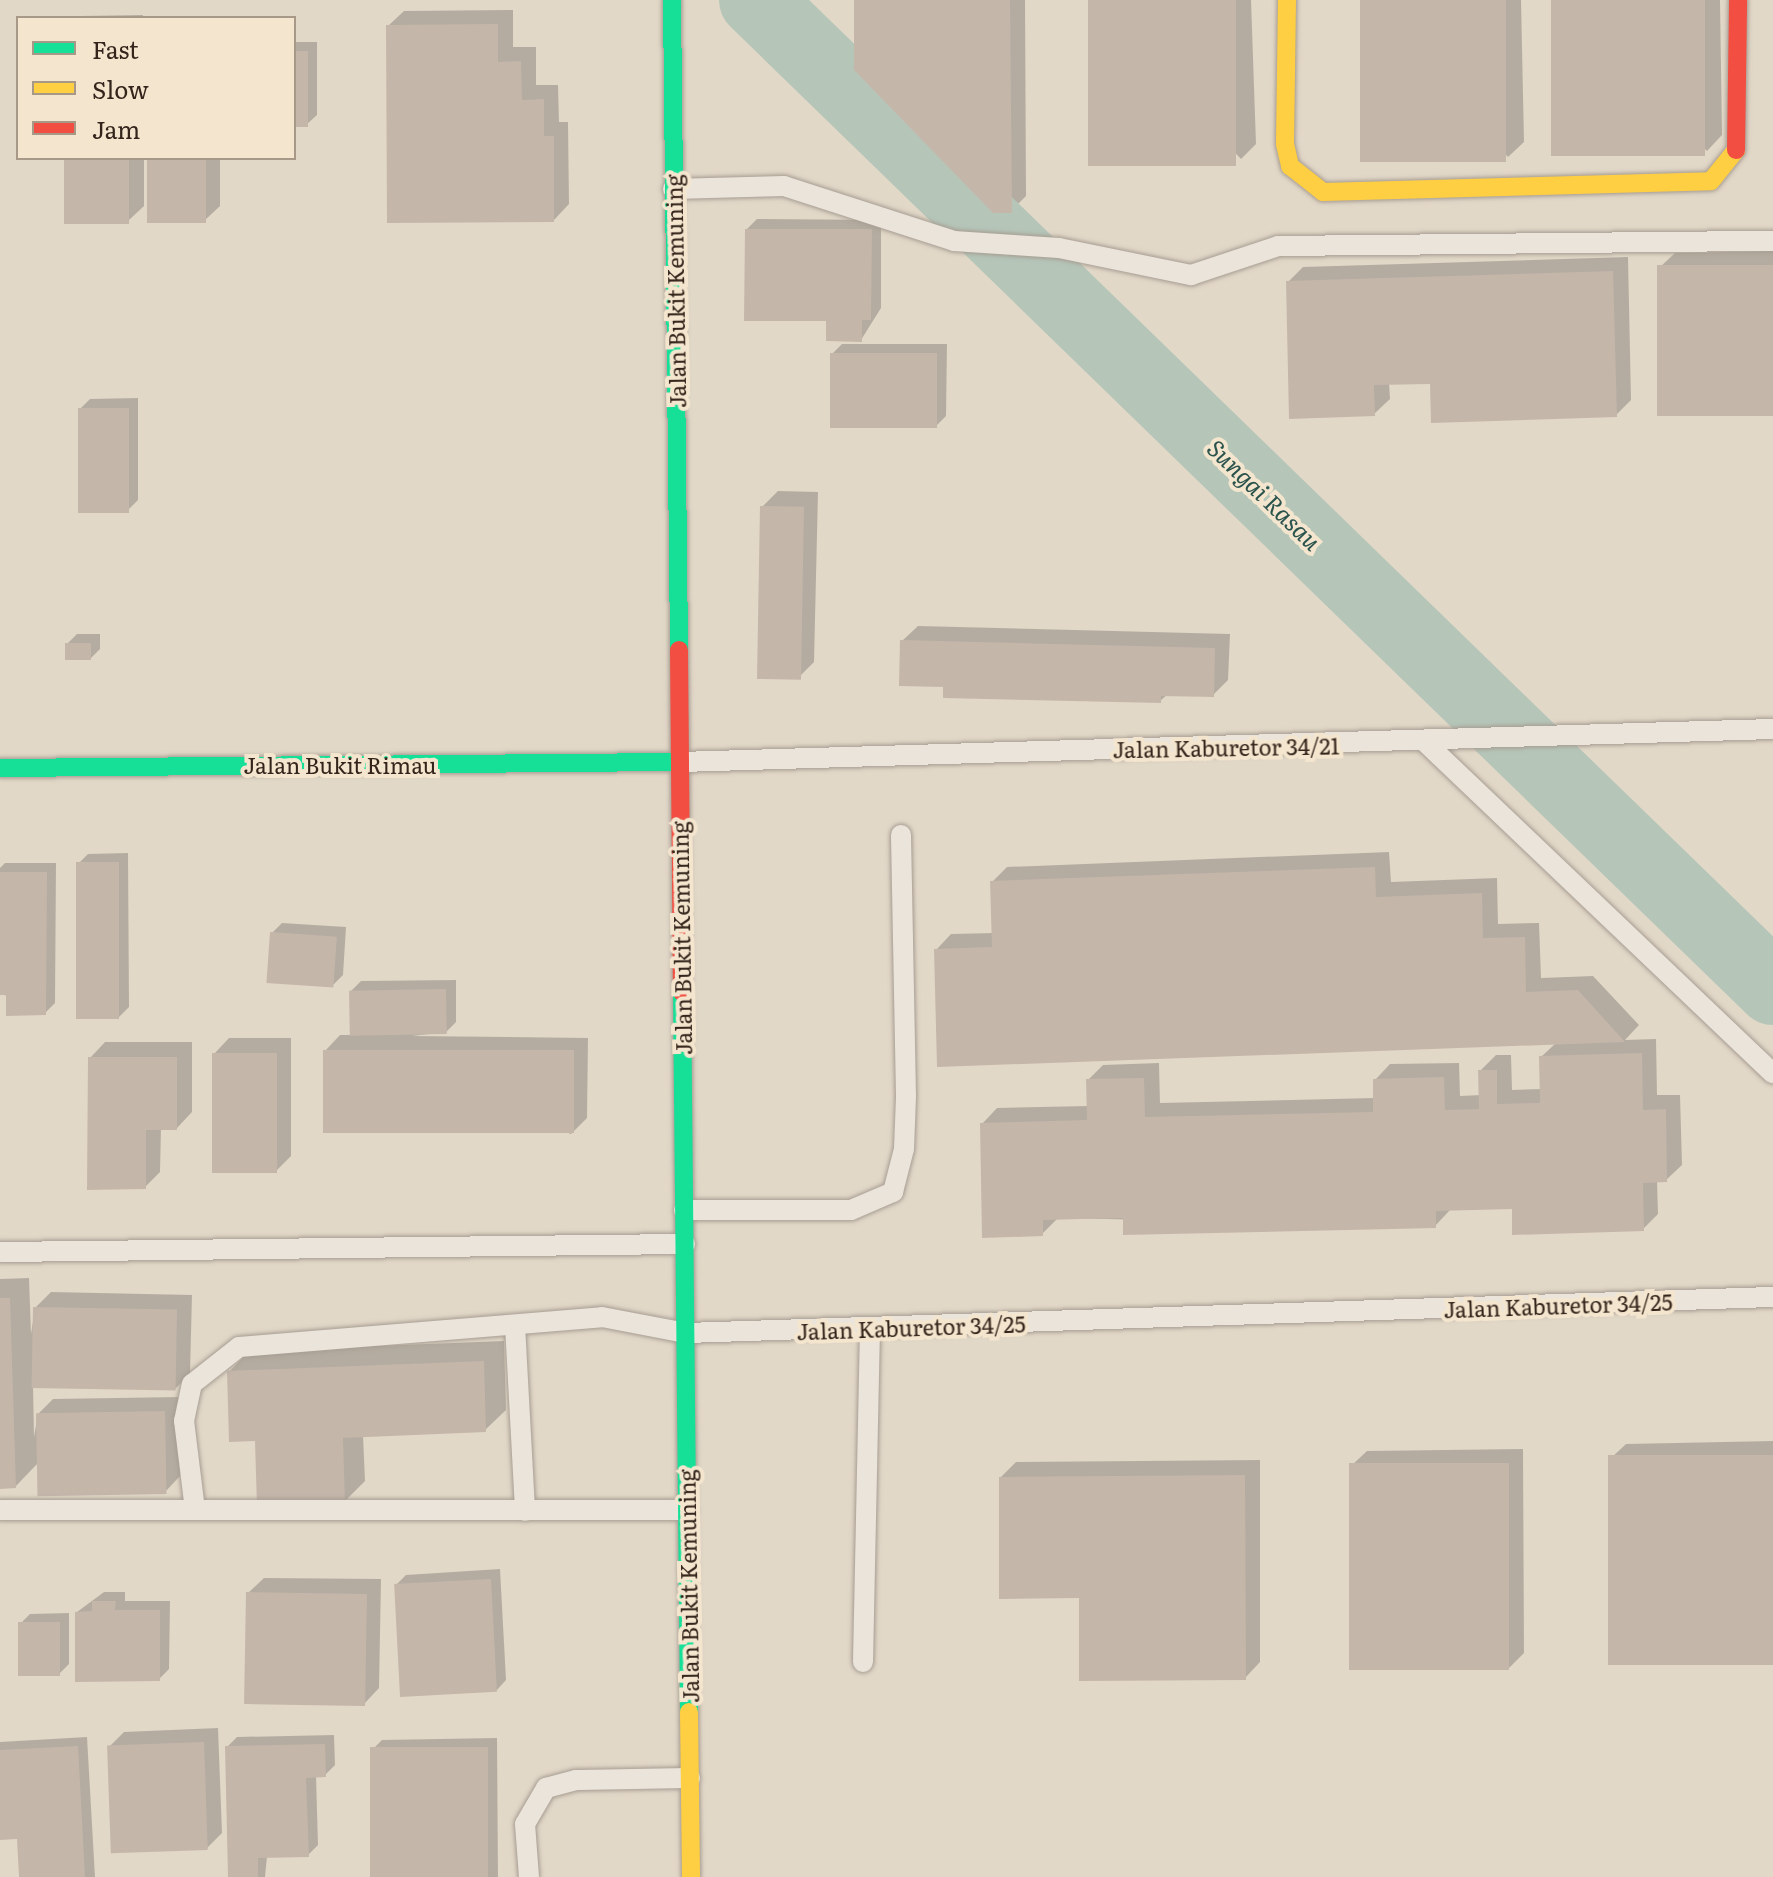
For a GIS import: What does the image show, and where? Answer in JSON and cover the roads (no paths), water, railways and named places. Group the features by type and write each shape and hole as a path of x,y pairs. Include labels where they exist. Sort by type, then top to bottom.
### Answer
{"main road":[{"name":"Jalan Bukit Kemuning","path":"672,0 691,1877"},
{"path":"1287,0 1285,144 1290,166 1323,192 1378,193 1711,181 1736,154 1738,0"},
{"name":"Jalan Bukit Rimau","path":"0,768 680,762"}],"lane":[{"path":"673,189 784,186 954,241 1059,248 1191,275 1278,246 1773,241"},
{"name":"Jalan Kaburetor 34/21","path":"680,762 1426,743 1567,734 1773,729"},
{"path":"1426,743 1773,1073"},
{"path":"684,1210 839,1211 893,1192 904,1149 906,1096 901,835"},
{"path":"0,1252 685,1244"},
{"name":"Jalan Kaburetor 34/25","path":"195,1510 184,1421 192,1384 239,1347 602,1317 686,1333 1773,1297"},
{"path":"515,1325 525,1511"},
{"path":"863,1662 870,1329"},
{"path":"0,1510 687,1510"},
{"path":"529,1877 525,1824 546,1788 576,1780 690,1778"}],"waterway":[{"name":"Sungai Rasau","path":"756,0 1773,988"}]}
